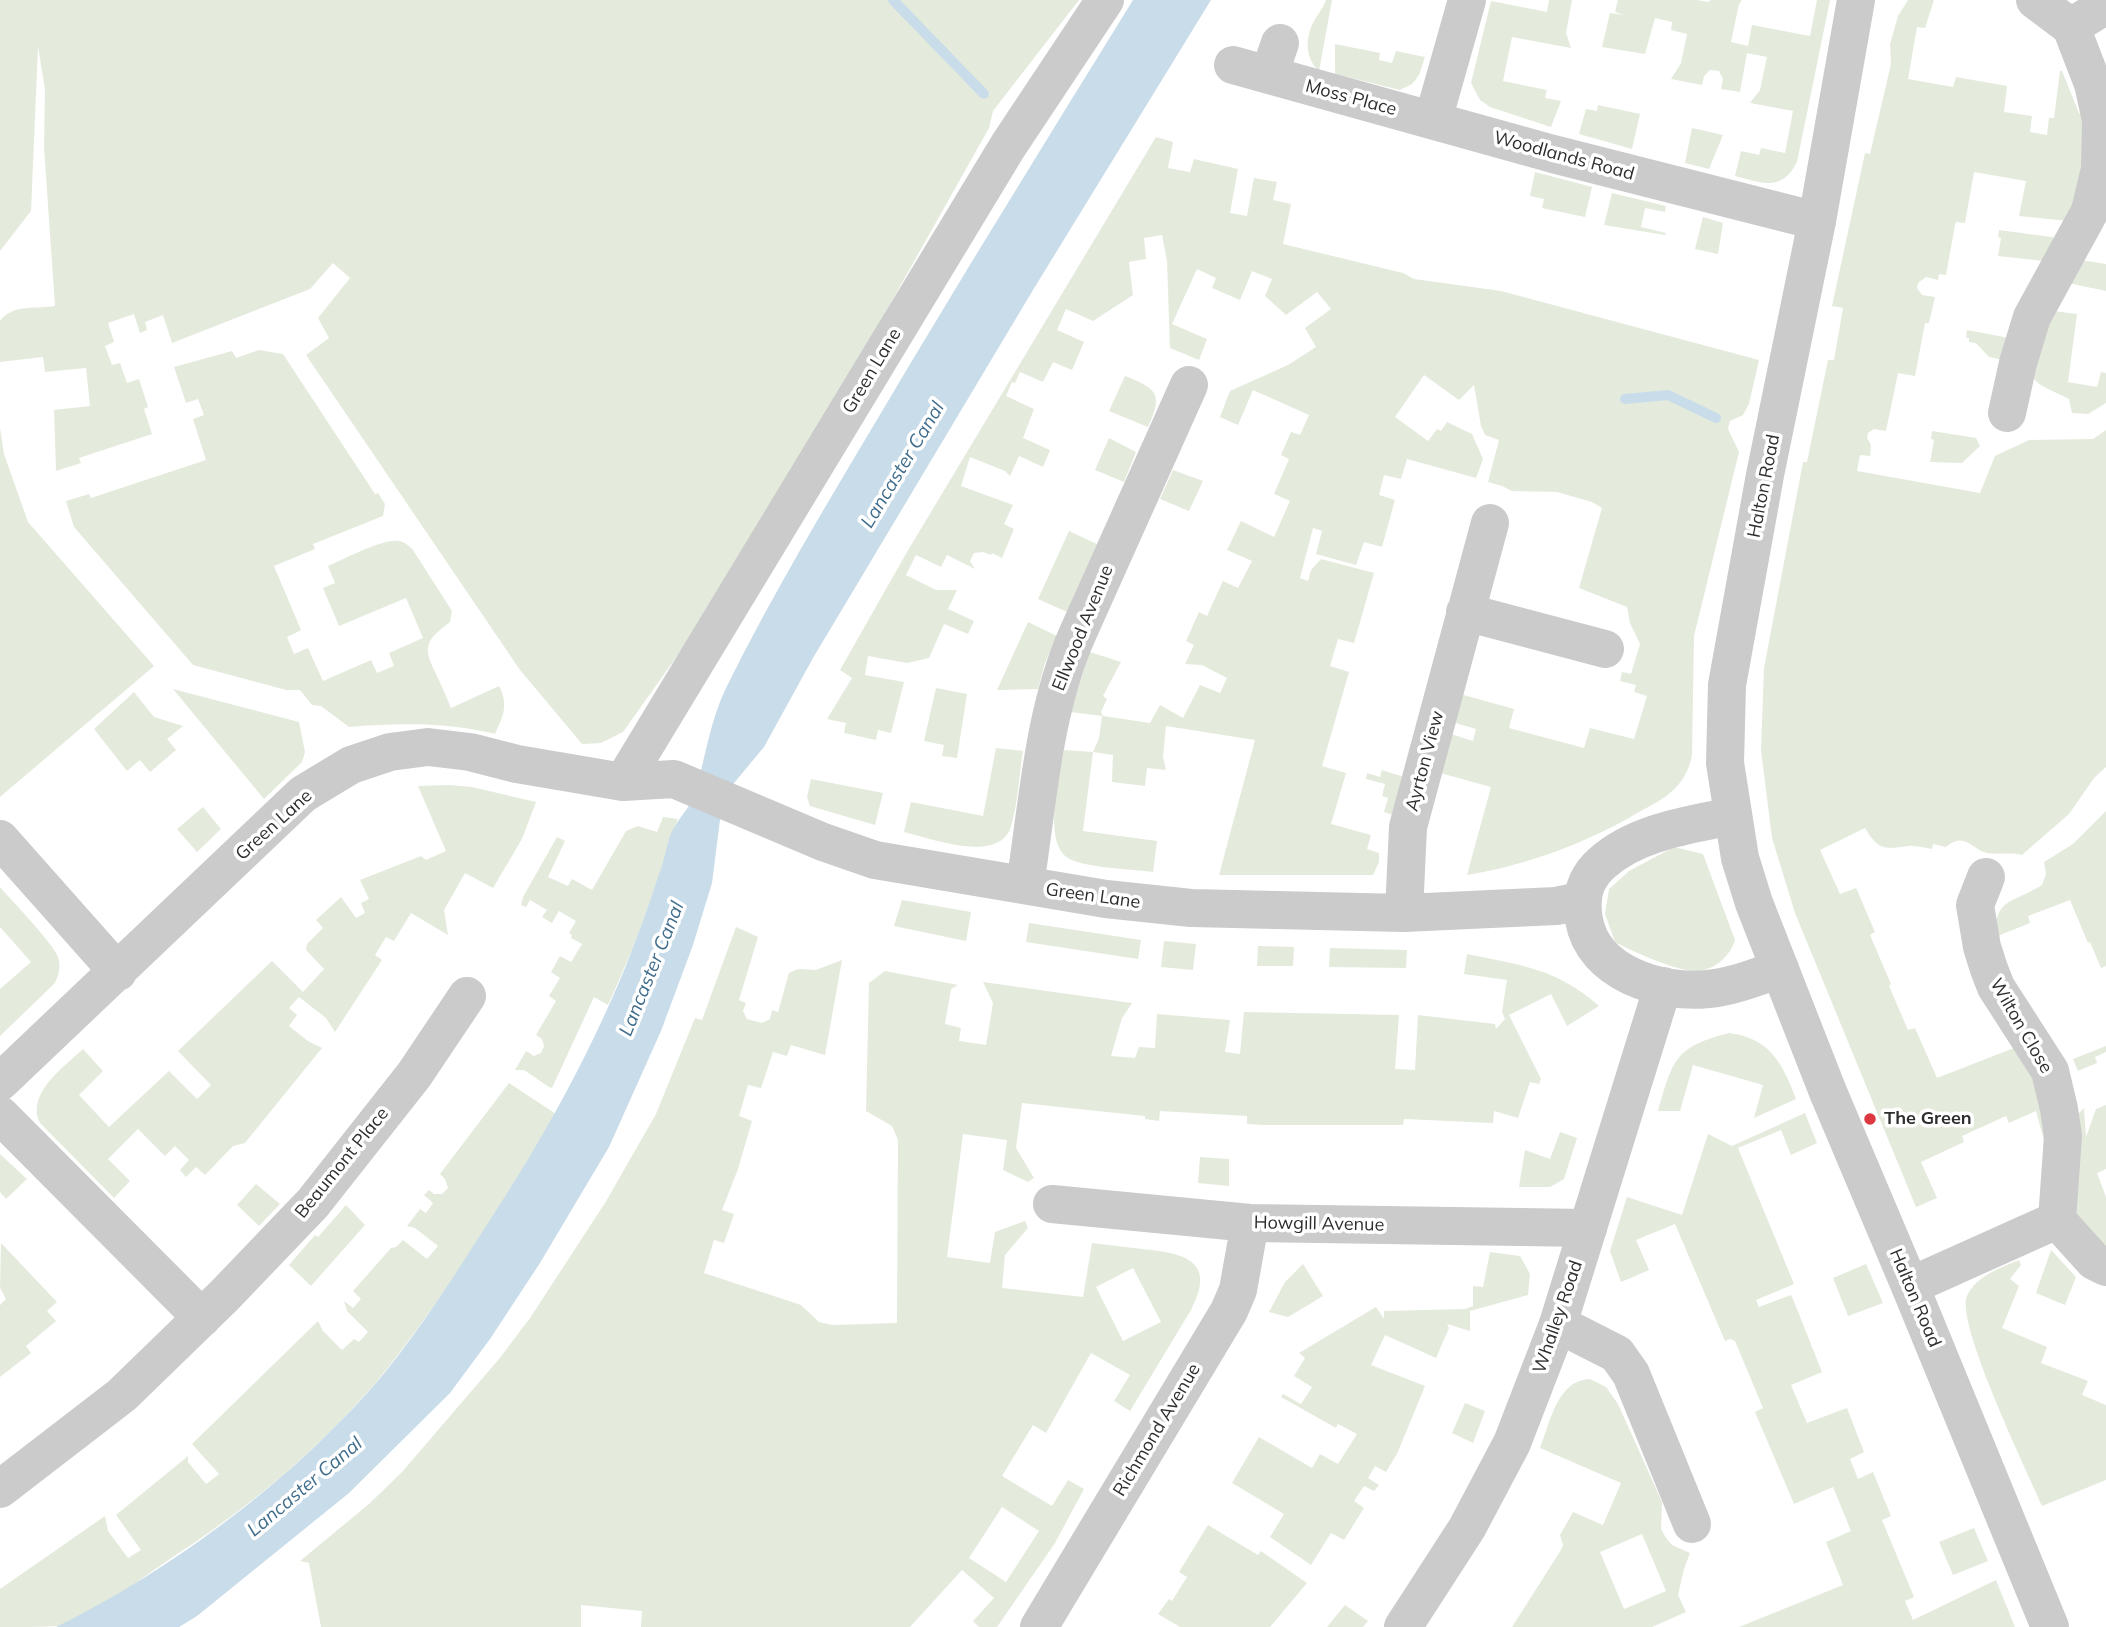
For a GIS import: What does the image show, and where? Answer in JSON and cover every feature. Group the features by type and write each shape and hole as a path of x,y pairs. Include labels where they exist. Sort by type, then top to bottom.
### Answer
{"street":[{"name":"Green Lane","path":"623,782 1008,146 1105,0"},
{"path":"1433,120 1467,0"},
{"name":"Halton Road","path":"1856,0 1817,221 1765,475 1727,685 1725,763 1740,858 1780,969 1828,1092 2050,1627"},
{"path":"2007,413 2032,317 2090,211 2100,169 2101,120 2093,84 2071,27 2035,0"},
{"path":"2071,27 2106,5"},
{"name":"Moss Place","path":"1233,65 1275,59 1433,120"},
{"name":"Woodlands Road","path":"1433,120 1817,221"},
{"name":"Ellwood Avenue","path":"1025,885 1052,710 1061,676 1189,385"},
{"name":"Ayrton View","path":"1404,914 1408,827 1490,523"},
{"path":"1465,612 1605,649"},
{"name":"Green Lane","path":"0,1082 303,794 351,765 390,752 428,747 470,752 517,764 623,782 674,779 823,842 875,860 1106,900 1191,908 1404,914 1549,907 1581,901"},
{"path":"1732,816 1675,828 1629,845 1604,861 1592,873 1584,887 1581,901 1590,940 1599,953 1629,976 1663,986 1711,989 1780,969"},
{"path":"0,839 118,972"},
{"name":"Wilton Close","path":"1986,877 1975,905 1982,947 1996,987 2050,1071 2059,1109 2063,1136 2057,1220"},
{"name":"Whalley Road","path":"1404,1627 1460,1540 1513,1443 1558,1324 1663,986"},
{"name":"Beaumont Place","path":"0,1489 122,1395 202,1318 319,1196 414,1075 467,996"},
{"path":"0,1115 202,1318"},
{"name":"Howgill Avenue","path":"1052,1204 1250,1223 1588,1228"},
{"path":"1910,1286 2057,1220 2094,1261 2106,1267"},
{"name":"Richmond Avenue","path":"1039,1627 1229,1311 1238,1290 1250,1223"},
{"path":"1558,1324 1617,1354 1631,1374 1692,1524"}],"green space":[{"path":"0,0 1079,0 993,111 989,128 844,386 682,649 623,732 601,743 582,744 520,670 306,355 329,338 318,318 350,278 333,263 310,289 172,343 163,315 145,322 147,330 140,333 134,314 108,323 114,342 105,346 112,365 120,363 127,383 139,379 148,407 144,409 152,434 79,458 81,463 56,471 54,410 90,406 86,368 45,372 43,357 0,362 0,321 11,312 25,308 55,306 44,147 45,89 38,47 31,211 0,251"},
{"path":"1326,0 1332,0 1319,71 1309,55 1308,37"},
{"path":"1549,0 1572,0 1566,33 1571,48 1512,37 1503,81 1547,90 1545,98 1561,101 1551,127 1490,107 1480,100 1471,83 1491,1 1547,12"},
{"path":"1618,0 1742,0 1731,42 1748,46 1752,25 1810,36 1817,0 1830,0 1797,162 1785,178 1763,183 1735,176 1741,151 1759,155 1761,148 1785,153 1793,111 1750,103 1760,90 1767,57 1747,53 1740,92 1721,89 1723,79 1719,71 1710,70 1704,76 1702,85 1671,79 1681,63 1687,34 1671,30 1672,22 1655,18 1645,54 1602,47 1610,13 1624,15 1615,12"},
{"path":"1908,0 1934,0 1925,28 1917,27 1908,79 1953,87 1956,77 2007,86 2004,112 2032,116 2030,132 2047,135 2049,118 2054,118 2062,71 2079,113 2090,123 2088,161 2068,221 2019,216 2026,181 1974,172 1965,223 1956,222 1946,275 1939,274 1938,280 1926,277 1918,283 1917,288 1922,295 1935,297 1929,323 1925,323 1915,376 1898,373 1886,431 1874,429 1868,433 1870,456 1860,455 1857,471 1980,493 1995,456 2029,440 2093,439 2106,430 2106,767 2094,778 2069,814 2022,855 1987,853 1963,841 1953,842 1946,847 1933,844 1932,849 1911,846 1888,848 1878,845 1865,828 1820,850 1840,894 1856,888 1875,932 1870,935 1891,984 1889,986 1908,1030 1915,1028 1937,1078 2019,1046 2039,1094 2048,1156 2036,1111 2009,1123 2006,1116 1962,1136 1964,1142 1921,1162 1937,1198 1916,1207 1795,913 1772,838 1761,750 1764,668 1803,462 1807,462 1828,360 1834,360 1843,308 1832,306 1865,153 1870,154 1891,64 1890,44 1898,16"},
{"path":"1335,44 1380,53 1379,60 1392,63 1396,51 1425,57 1419,75 1412,84 1400,90 1335,74"},
{"path":"1598,105 1640,114 1632,149 1579,134 1586,109 1597,111"},
{"path":"1692,128 1723,135 1709,169 1685,163"},
{"path":"1156,137 1173,142 1168,168 1190,172 1194,159 1238,169 1230,213 1247,216 1254,178 1277,182 1273,200 1291,204 1283,244 1403,273 1414,279 1501,291 1759,360 1749,404 1743,415 1730,421 1728,429 1739,452 1694,636 1691,760 1679,784 1656,803 1578,843 1534,859 1467,875 1491,787 1440,773 1451,734 1473,741 1476,729 1452,722 1460,694 1514,709 1509,728 1584,748 1590,728 1634,739 1647,696 1634,692 1636,685 1620,681 1622,672 1631,674 1640,644 1630,623 1627,607 1579,588 1602,508 1592,502 1557,492 1512,491 1488,482 1499,440 1485,435 1474,385 1459,400 1424,375 1395,417 1428,441 1437,429 1441,431 1447,422 1472,434 1483,459 1476,478 1407,459 1401,479 1384,475 1379,495 1395,500 1382,547 1364,542 1356,565 1316,554 1322,531 1313,528 1300,578 1308,581 1311,570 1321,559 1374,573 1354,643 1338,639 1330,666 1349,672 1322,766 1346,773 1331,824 1371,835 1367,849 1379,853 1379,862 1373,875 1219,875 1255,740 1166,726 1163,757 1166,770 1147,768 1145,786 1112,782 1113,755 1093,752 1099,738 1102,716 1070,712 1090,652 1121,662 1103,696 1107,699 1101,712 1103,716 1150,723 1160,705 1183,718 1200,685 1220,693 1227,678 1202,665 1185,664 1194,645 1186,641 1199,612 1207,616 1223,581 1238,588 1252,561 1227,550 1241,521 1274,537 1290,501 1274,494 1289,459 1281,455 1291,432 1300,435 1309,415 1253,390 1238,425 1220,417 1230,391 1288,365 1316,347 1305,328 1331,309 1317,292 1286,315 1265,296 1272,279 1252,271 1240,300 1212,288 1216,278 1197,269 1172,324 1207,339 1199,360 1170,348 1167,261 1162,235 1144,238 1146,259 1129,262 1133,295 1093,321 1066,309 1057,330 1084,342 1072,370 1053,362 1043,382 1020,372 1015,383 1012,382 1006,396 1034,409 1023,438 1050,450 1043,467 1019,456 1010,476 1005,471 970,457 961,486 1013,505 1004,524 1014,529 1002,558 992,553 974,553 970,561 975,569 947,555 941,567 916,555 906,575 936,590 957,590 948,609 974,621 968,634 944,624 929,658 907,663 868,656 865,675 904,682 891,733 878,730 876,740 844,733 846,723 827,719 852,678 840,670 907,552"},
{"path":"1535,172 1592,187 1585,217 1542,208 1544,199 1530,196"},
{"path":"1612,193 1666,206 1665,212 1645,208 1641,227 1666,233 1665,235 1604,225"},
{"path":"1703,217 1723,223 1718,254 1695,249"},
{"path":"1999,230 2059,238 2044,261 1998,256 2001,238 1998,237"},
{"path":"2081,260 2106,264 2106,291 2068,283"},
{"path":"2046,310 2077,314 2068,382 2097,387 2101,372 2106,373 2106,403 2088,414 2072,413 2069,399 2043,386 2030,374"},
{"path":"1967,330 2009,338 2003,360 1989,357 1976,343 1969,342 1969,338 1966,338"},
{"path":"259,350 283,354 375,494 378,493 385,504 383,516 313,544 315,549 274,566 301,630 287,637 294,654 308,648 323,681 371,660 377,673 394,666 389,653 423,638 406,598 339,626 323,588 335,583 328,566 383,543 403,542 413,550 452,611 450,622 436,634 428,649 431,663 451,708 499,686 504,705 495,734 459,727 423,725 349,727 321,706 312,705 300,690 286,690 193,665 74,527 66,501 89,494 91,498 206,460 193,419 204,415 198,399 186,403 174,367 232,351 236,358"},
{"path":"1125,376 1145,385 1154,394 1155,407 1148,427 1109,411"},
{"path":"0,428 4,454 28,522 154,666 0,797"},
{"path":"1932,431 1976,438 1980,446 1962,463 1930,462 1934,440 1931,439"},
{"path":"1109,438 1136,452 1124,482 1095,470"},
{"path":"1173,470 1203,481 1189,511 1160,499"},
{"path":"1069,531 1097,544 1067,612 1038,599"},
{"path":"1028,622 1057,636 1045,663 1038,689 997,690"},
{"path":"936,688 967,694 957,758 942,756 944,745 924,741"},
{"path":"173,689 299,722 305,752 302,762 264,799"},
{"path":"134,692 154,717 183,726 167,739 176,750 150,772 140,760 127,771 94,729"},
{"path":"996,748 1023,751 1017,799 1011,826 1004,838 979,847 946,843 904,832 911,802 983,816"},
{"path":"1064,750 1093,752 1083,831 1157,841 1153,872 1085,864 1068,858 1060,850 1054,823"},
{"path":"1382,770 1407,778 1396,816 1384,812 1388,798 1382,796 1385,784 1366,779 1367,773 1380,777"},
{"path":"811,779 883,793 875,825 810,806 807,797"},
{"path":"418,786 472,787 536,802 522,839 493,888 465,873 444,910 448,935 411,913 394,941 386,937 375,955 382,960 335,1032 326,1018 299,997 289,1008 297,1015 289,1026 322,1048 245,1143 233,1146 205,1175 196,1167 186,1177 180,1170 189,1160 175,1146 165,1156 138,1129 108,1159 130,1181 114,1198 40,1123 38,1101 42,1091 57,1072 83,1049 103,1071 79,1095 109,1127 169,1071 197,1099 211,1085 178,1051 272,961 303,992 324,969 306,950 307,944 323,928 316,920 341,897 356,918 365,913 361,903 369,899 360,880 421,856 426,860 446,851"},
{"path":"203,807 221,829 197,852 177,829"},
{"path":"2106,811 2106,966 2101,968 2070,900 2028,916 2030,923 1995,937 1998,915 2002,908 2042,885 2046,874 2044,862 2073,844"},
{"path":"663,817 678,819 643,922 608,1005 594,997 552,1088 524,1070 515,1070 526,1051 534,1056 541,1053 544,1046 542,1039 536,1035 556,1001 549,996 560,978 551,972 560,956 571,962 582,944 571,938 569,933 576,921 559,911 552,923 542,917 547,910 530,900 526,907 521,905 557,837 565,841 548,877 568,886 572,879 592,890 626,831 638,826 657,832"},
{"path":"1674,847 1703,854 1735,940 1725,958 1700,971 1675,967 1615,942 1605,914 1609,889 1629,871"},
{"path":"0,887 49,942 58,957 59,968 54,984 0,1036 0,989 31,962 0,927"},
{"path":"902,900 971,912 966,941 894,926"},
{"path":"1029,923 1141,940 1138,959 1026,942"},
{"path":"736,927 758,937 739,1000 746,1003 743,1011 747,1019 762,1023 770,1019 772,1010 778,1012 789,973 798,969 816,970 842,960 825,1055 791,1045 787,1056 773,1052 761,1088 748,1085 739,1116 752,1121 722,1210 734,1214 724,1243 714,1240 704,1273 801,1305 819,1322 832,1325 897,1323 898,1140 892,1126 866,1111 869,983 885,971 958,985 951,989 945,1024 961,1028 959,1041 986,1045 993,1003 983,982 1132,1003 1122,1018 1111,1056 1135,1058 1139,1047 1155,1048 1157,1014 1230,1020 1225,1052 1240,1054 1244,1012 1399,1015 1395,1069 1415,1070 1418,1015 1495,1024 1496,1029 1505,1019 1502,1012 1507,980 1464,974 1467,954 1537,970 1568,983 1599,1006 1567,1026 1551,994 1509,1015 1541,1079 1539,1084 1530,1082 1518,1118 1494,1111 1493,1123 1404,1119 1403,1125 1263,1125 1247,1124 1247,1116 1160,1111 1159,1121 1145,1119 1145,1116 1022,1103 1016,1148 1034,1178 1028,1182 1003,1170 1007,1140 963,1134 947,1257 990,1263 995,1232 1025,1221 1028,1228 1005,1255 1002,1288 1083,1297 1092,1243 1171,1253 1183,1257 1198,1270 1200,1280 1191,1310 1130,1411 1114,1401 1130,1375 1091,1353 1046,1433 1033,1425 1002,1476 1052,1506 1068,1480 1084,1489 1055,1543 997,1627 979,1627 973,1621 994,1598 962,1570 910,1627 641,1627 642,1611 581,1605 581,1627 321,1627 309,1563 300,1561 369,1504 402,1472 499,1359 530,1318 605,1203 656,1114 695,1018 702,1020","holes":["1133,1268 1161,1322 1123,1341 1096,1287","1002,1507 1039,1531 1006,1582 969,1558"]},
{"path":"1164,941 1196,944 1193,970 1161,967"},
{"path":"1258,946 1294,947 1293,966 1257,966"},
{"path":"1330,948 1407,950 1406,968 1329,967"},
{"path":"1729,1033 1755,1040 1765,1047 1780,1064 1796,1099 1754,1118 1763,1085 1693,1065 1680,1111 1658,1111 1678,1058 1697,1044"},
{"path":"2106,1046 2106,1052 2095,1057 2097,1063 2078,1071 2073,1059"},
{"path":"509,1083 556,1114 454,1277 410,1340 363,1398 311,1450 256,1497 115,1597 87,1614 58,1626 0,1627 0,1589 105,1516 108,1531 128,1558 141,1550 116,1515 188,1456 188,1462 206,1484 217,1476 219,1474 192,1444 318,1321 323,1331 342,1350 354,1339 359,1342 368,1332 347,1311 344,1301 353,1308 361,1299 353,1291 391,1248 403,1240 427,1259 438,1246 415,1228 407,1226 420,1209 426,1213 433,1203 424,1195 429,1190 434,1194 442,1194 448,1188 440,1174"},
{"path":"2106,1105 2106,1169 2097,1173 2106,1197 2106,1254 2072,1216 2074,1118 2084,1108 2086,1137 2096,1109"},
{"path":"1805,1113 1817,1143 1791,1155 1781,1130 1738,1148 1794,1284 1756,1300 1759,1307 1791,1295 1793,1299 1822,1372 1791,1385 1807,1423 1847,1408 1864,1452 1850,1459 1858,1479 1873,1472 1891,1516 1882,1520 1914,1597 1905,1601 1913,1620 1996,1580 2015,1627 1739,1627 1843,1585 1826,1542 1851,1531 1833,1487 1794,1504 1755,1412 1763,1408 1735,1341 1725,1341 1675,1224 1636,1240 1649,1270 1621,1282 1610,1251 1627,1197 1682,1215 1708,1134 1732,1146"},
{"path":"1560,1132 1577,1138 1564,1179 1550,1187 1519,1187 1525,1150 1550,1159"},
{"path":"0,1154 27,1179 6,1199 0,1192"},
{"path":"1200,1157 1229,1159 1229,1186 1198,1183"},
{"path":"256,1184 280,1204 259,1226 237,1205"},
{"path":"346,1205 365,1225 311,1286 289,1265"},
{"path":"1,1243 57,1302 47,1311 56,1321 26,1346 31,1353 0,1377 0,1305 6,1299 0,1288"},
{"path":"2051,1250 2076,1277 2065,1305 2036,1293"},
{"path":"1490,1252 1520,1256 1530,1274 1528,1295 1470,1311 1470,1331 1447,1324 1449,1328 1436,1358 1385,1335 1371,1365 1425,1386 1397,1454 1386,1472 1375,1466 1368,1478 1379,1485 1374,1491 1364,1486 1354,1501 1364,1508 1344,1540 1331,1533 1311,1565 1270,1537 1284,1514 1232,1483 1259,1437 1312,1468 1320,1454 1338,1464 1357,1434 1338,1424 1336,1428 1281,1397 1283,1394 1301,1404 1312,1387 1294,1376 1305,1358 1299,1353 1376,1307 1384,1319 1384,1311 1465,1309 1473,1306 1473,1286 1483,1287"},
{"path":"2019,1260 2021,1265 2010,1279 2019,1286 2002,1328 2047,1347 2041,1363 2088,1381 2082,1395 2106,1405 2106,1480 2042,1506 1982,1366 1966,1311 1967,1296 1976,1283"},
{"path":"1303,1264 1323,1296 1288,1317 1269,1312 1285,1282"},
{"path":"1866,1264 1883,1303 1848,1316 1833,1278"},
{"path":"1590,1379 1606,1387 1618,1404 1662,1502 1661,1529 1672,1545 1690,1553 1678,1595 1686,1612 1652,1627 1512,1627 1561,1550 1563,1545 1560,1535 1573,1512 1603,1525 1621,1483 1540,1448 1556,1405 1562,1395 1579,1381","holes":["1642,1534 1666,1591 1624,1609 1600,1552"]},
{"path":"1465,1403 1485,1411 1473,1443 1452,1433"},
{"path":"1208,1525 1258,1555 1261,1551 1307,1583 1270,1627 1180,1627 1158,1614 1169,1599 1172,1601 1187,1577 1179,1572"},
{"path":"1974,1528 1988,1561 1953,1575 1939,1542"},
{"path":"1345,1605 1368,1621 1363,1627 1327,1627"}],"water":[{"name":"Lancaster Canal","path":"1133,0 1211,0 1033,290 813,658 764,747 734,783 720,820 712,883 693,945 661,1031 609,1147 540,1263 490,1339 450,1393 349,1493 197,1616 179,1627 56,1627 146,1577 234,1516 276,1482 353,1409 386,1371 451,1280 545,1130 595,1034 625,968 661,869 670,836 695,793 720,701 762,619 909,366"}],"waterway":[{"path":"893,0 984,94"},
{"path":"1625,399 1668,395 1716,418"}],"place":[{"name":"The Green","path":"1870,1119"}]}
